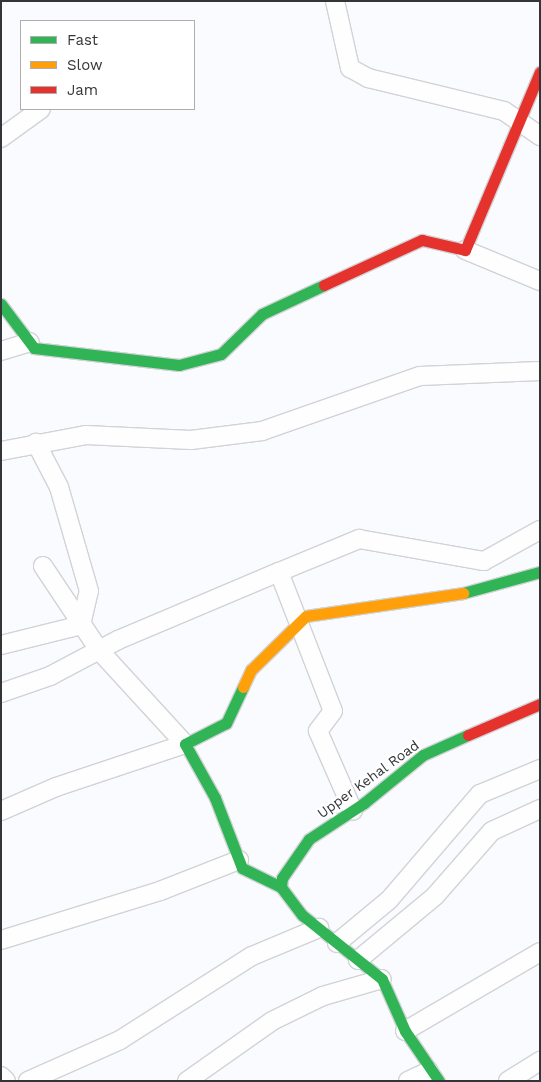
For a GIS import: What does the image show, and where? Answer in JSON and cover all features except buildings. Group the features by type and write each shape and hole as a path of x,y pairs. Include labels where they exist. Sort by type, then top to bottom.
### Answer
{"street":[{"path":"334,1 350,68 368,78 446,94 521,120 540,136"},
{"path":"465,250 540,72"},
{"path":"1,138 40,110"},
{"path":"1,304 34,348 179,365 221,354 262,314 422,240 465,250 540,281"},
{"path":"1,351 30,342"},
{"path":"1,451 86,434 191,440 262,431 420,376 540,371"},
{"path":"36,443 59,487 89,591 82,625"},
{"path":"1,693 50,676 99,650 359,539 484,561 540,530"},
{"path":"42,566 99,650 185,744 215,798 242,868 281,887 318,928 382,979 405,1031 434,1076 408,1081"},
{"path":"280,572 333,711 318,731 353,811"},
{"path":"1,811 56,787 185,744 226,723 251,670 306,616 373,604 452,596 540,572"},
{"path":"1,645 82,625"},
{"name":"Upper Kehal Road","path":"281,887 286,868 309,840 353,811 423,755 540,704"},
{"path":"337,943 389,900 480,794 540,769"},
{"path":"358,960 435,896 492,831 540,809"},
{"path":"1,940 160,891 239,860"},
{"path":"28,1081 120,1040 252,956 318,928"},
{"path":"405,1031 540,952"},
{"path":"187,1081 272,1021 323,996 382,979"},
{"path":"508,1081 540,1061"},
{"path":"1,1076 6,1081"}],"traffic: fast":[{"path":"1,304 34,348 179,365 221,354 262,314 324,285"},
{"path":"463,593 540,572"},
{"path":"243,687 226,723 185,744 215,798 242,868 281,887"},
{"path":"439,1081 405,1031 382,979 302,915 281,887 282,878 309,839 364,803 423,755 468,735"}],"traffic: slow":[{"path":"243,687 251,670 306,616 463,593"}],"traffic: jam":[{"path":"324,285 422,240 465,250 540,72"},
{"path":"468,735 540,704"}]}
